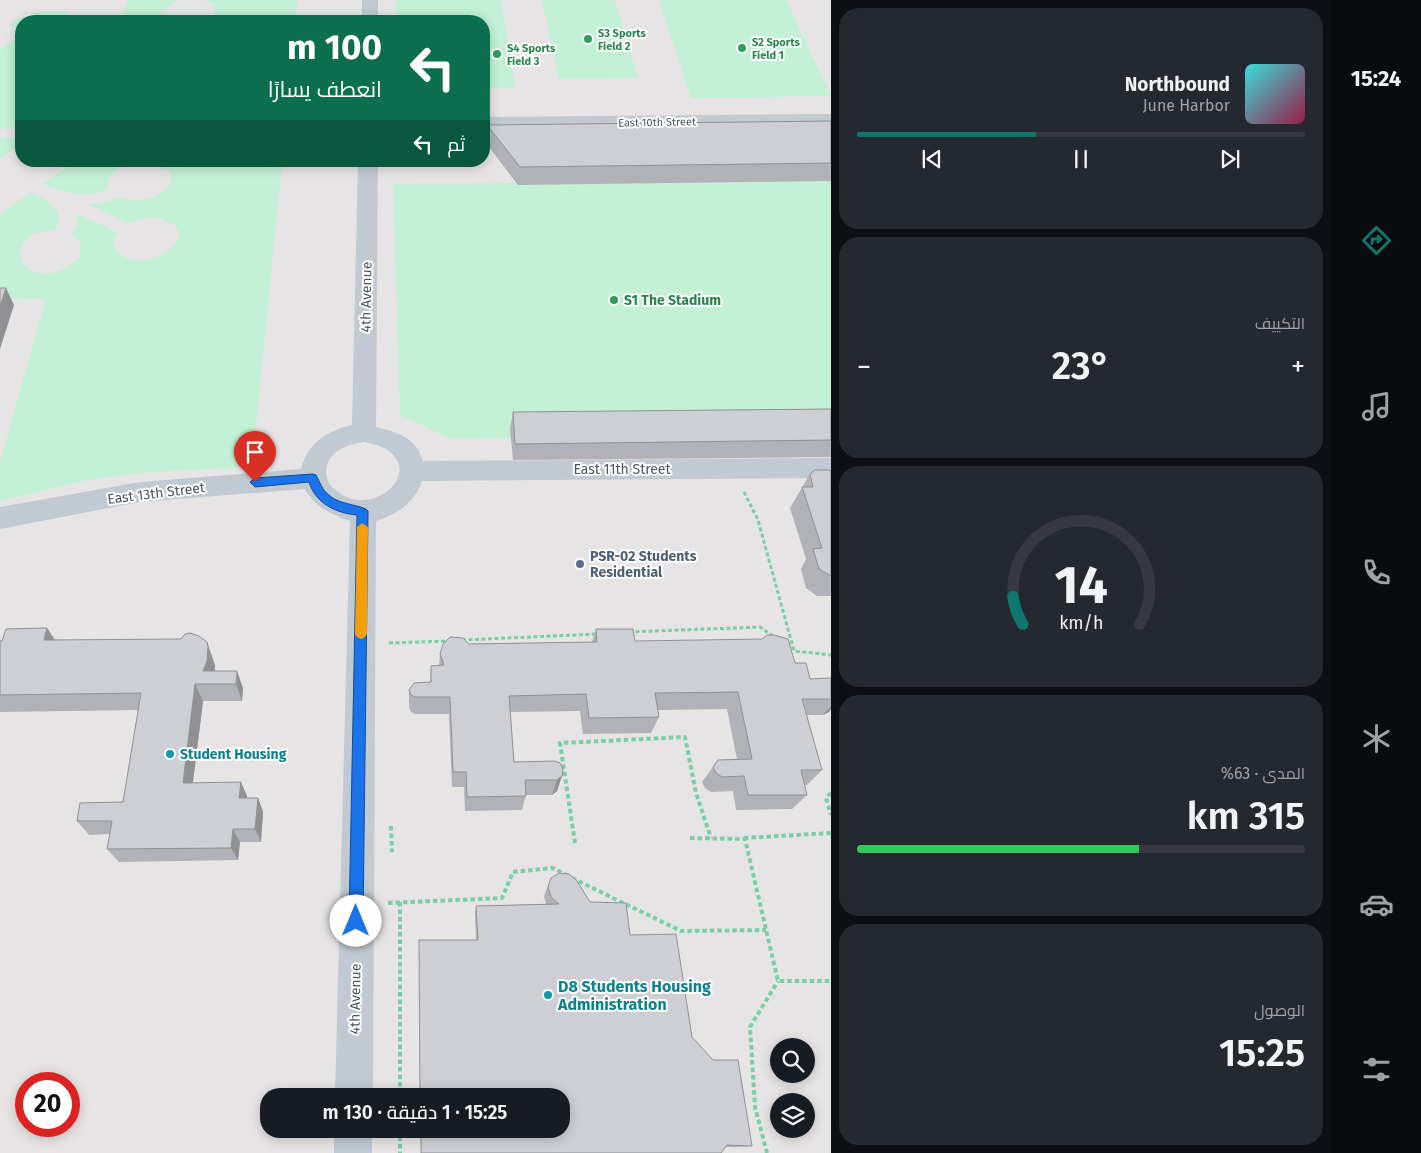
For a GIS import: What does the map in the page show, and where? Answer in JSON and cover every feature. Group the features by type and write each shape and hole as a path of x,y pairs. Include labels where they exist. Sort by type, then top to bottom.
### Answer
{"lane":[{"path":"370,0 370,15"},
{"name":"East 10th Street","path":"490,123 831,120"},
{"name":"4th Avenue","path":"364,433 368,167"},
{"path":"364,433 389,438 400,445 408,454 412,464 412,471 409,486 401,496 390,504 377,509 363,511 348,510 335,505 320,493 313,478 313,467 318,456 326,447 349,435 364,433"},
{"name":"East 11th Street","path":"412,471 831,468"},
{"name":"East 13th Street","path":"0,518 140,492 313,478"},
{"name":"4th Avenue","path":"354,1088 363,511"},
{"path":"353,1138 353,1153"}],"path":[{"path":"733,468 758,520 794,651"},
{"path":"624,633 760,627 780,641"},
{"path":"388,653 388,643 604,634"},
{"path":"787,646 794,651 831,655"},
{"path":"575,843 560,743 685,737 696,793 711,838"},
{"path":"831,793 826,798 831,815"},
{"path":"391,822 392,852"},
{"path":"690,838 831,833"},
{"path":"732,838 745,839 778,980 750,1027 755,1107 767,1153"},
{"path":"356,904 502,898 513,872 553,868 681,931 766,930"},
{"path":"400,902 400,1088"},
{"path":"778,980 831,981"},
{"path":"400,1138 400,1153"}],"shaded area":[{"path":"0,0 831,0 831,1153 0,1153"}],"green space":[{"path":"128,0 178,0 163,10 163,15 123,15"},
{"path":"205,0 297,0 296,15 214,15 216,12 213,4"},
{"name":"S4 Sports Field 3","path":"396,0 501,0 515,88 490,88 490,15 397,15"},
{"name":"S3 Sports Field 2","path":"542,0 615,0 638,78 559,79"},
{"name":"S2 Sports Field 1","path":"659,0 786,0 831,96 691,98"},
{"path":"43,12 69,12 68,15 32,15"},
{"path":"15,21 15,28 9,25"},
{"path":"15,40 15,128 0,129 0,49"},
{"path":"0,138 15,138 15,148 0,159"},
{"path":"68,167 121,167 110,177 108,189 92,194 75,194 43,184"},
{"path":"161,167 281,167 252,467 151,472 87,480 0,501 0,462 46,299 0,298 0,214 31,192 54,207 59,217 55,230 32,235 23,244 20,253 23,262 29,269 39,273 51,273 65,268 80,257 81,243 71,234 78,224 76,214 117,232 113,240 117,250 124,257 134,260 145,260 167,252 175,244 180,235 175,225 162,219 149,217 128,223 88,204 107,202 117,198 138,200 156,196 168,187 172,177 167,170"},
{"name":"S1 The Stadium","path":"831,180 831,431 452,439 400,415 393,184"}],"building":[{"path":"831,121 831,163 520,167 490,129 490,125"},
{"path":"0,288 6,288 0,306"},
{"path":"831,409 831,440 515,444 513,412"},
{"path":"815,470 831,471 831,576 819,569 813,549 822,548 802,487 813,487 810,474"},
{"name":"Student Housing","path":"47,628 44,640 181,639 185,634 190,633 199,636 207,642 207,661 203,671 237,671 236,684 195,684 183,783 241,782 239,798 258,798 255,829 233,829 231,848 107,849 112,821 77,821 80,803 123,802 141,693 0,695 0,641 2,641 6,629"},
{"path":"596,629 633,629 635,641 762,639 767,635 788,639 795,663 806,663 810,679 831,678 831,699 802,699 822,770 801,770 807,795 748,795 744,776 722,777 716,773 713,767 718,760 752,759 738,692 655,693 659,717 589,718 586,694 509,696 514,762 555,761 560,763 563,769 562,776 557,780 525,780 526,796 467,797 466,772 453,772 450,697 415,697 411,695 409,690 414,683 431,682 431,666 444,665 440,654 443,644 450,637 463,638 469,644 597,642"},
{"name":"D8 Students Housing Administration","path":"559,873 569,874 577,881 590,902 626,903 630,935 676,934 692,1037 713,1060 738,1060 752,1146 727,1145 721,1153 421,1153 421,1138 570,1138 570,1088 420,1088 419,940 478,940 476,906 559,904 551,897 548,887 551,878"}],"slow traffic":[{"path":"361,634 362,527"}],"place":[{"name":"S3 Sports Field 2","path":"588,39"},
{"name":"S2 Sports Field 1","path":"742,48"},
{"name":"S4 Sports Field 3","path":"497,54"},
{"name":"S1 The Stadium","path":"614,300"},
{"name":"PSR-02 Students Residential","path":"580,564"},
{"name":"Student Housing","path":"170,754"},
{"name":"D8 Students Housing Administration","path":"548,995"}],"route":[{"path":"255,482 313,478 316,488 324,498 348,510 363,511 356,921"}]}
